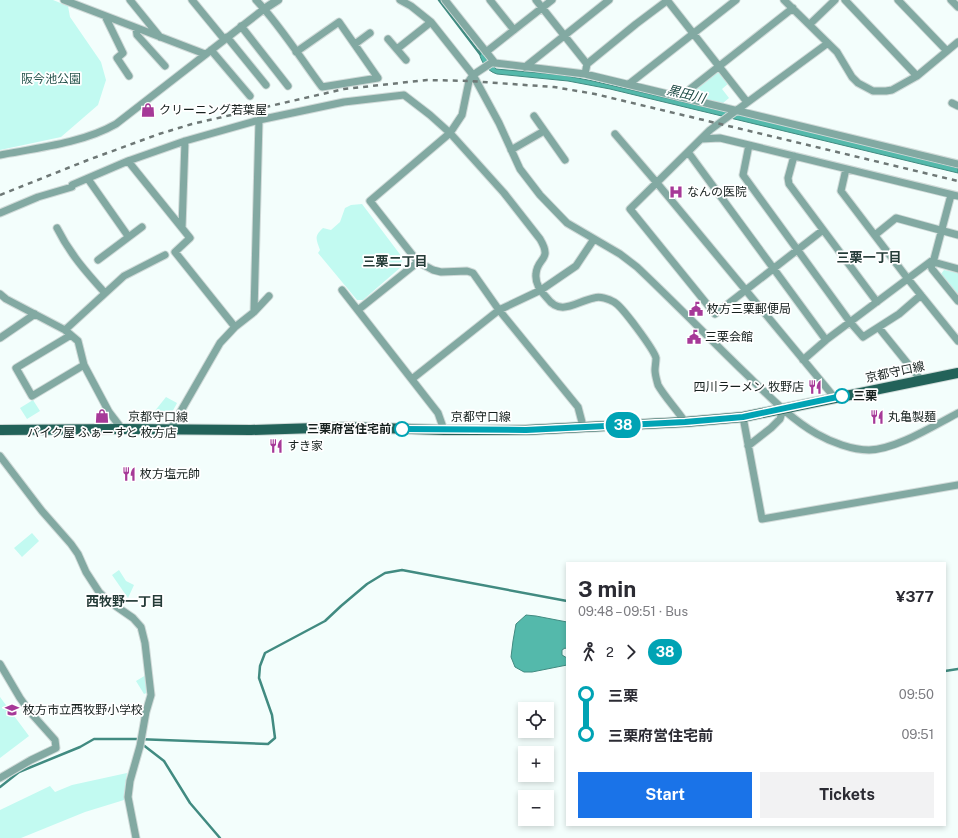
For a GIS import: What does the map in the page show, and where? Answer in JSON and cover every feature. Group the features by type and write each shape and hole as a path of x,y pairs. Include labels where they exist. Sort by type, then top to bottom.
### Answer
{"main road":[{"name":"京都守口線","path":"0,430 251,430 347,427 444,430 526,430 685,422 743,417 958,373"}],"street":[{"path":"64,0 160,37 208,52 250,96"},
{"path":"130,0 160,37"},
{"path":"192,0 266,85"},
{"path":"256,0 322,87 378,78 339,22 296,52"},
{"path":"0,156 79,138 116,124 241,26 278,0"},
{"path":"400,0 417,10 431,22 474,75 524,176 546,203 567,222 620,254 637,267 783,409 812,431 844,446 869,450 904,441 958,413"},
{"path":"445,0 486,52 490,64"},
{"path":"490,0 514,30"},
{"path":"536,0 587,64"},
{"path":"486,52 552,0"},
{"path":"525,67 609,0"},
{"path":"585,74 587,64 667,0 747,102"},
{"path":"629,84 736,0"},
{"path":"784,0 837,52 852,77 858,83 873,91 892,90 917,76 956,44 958,52"},
{"path":"810,24 835,0"},
{"path":"845,0 917,76"},
{"path":"898,0 947,51"},
{"path":"951,0 958,7"},
{"path":"680,97 793,8"},
{"path":"106,16 123,53 117,58 129,76"},
{"path":"397,49 431,22"},
{"path":"241,26 288,86"},
{"path":"136,28 137,35 165,66"},
{"path":"355,44 370,33"},
{"path":"388,38 406,60"},
{"path":"823,230 715,314 630,209 710,130 828,43"},
{"path":"583,426 578,407 499,310 473,273 467,271 441,272 433,270 418,262 370,201 450,133 462,115 469,81 474,75 490,64 585,74 735,112 958,164"},
{"path":"0,213 38,197 72,187 72,185 128,161 258,120 344,102 404,95 450,133 504,193 544,246 546,252 544,259 538,267 536,283 552,304 565,308 595,297 616,302 624,311 656,358 655,372 659,385 685,422"},
{"path":"534,116 565,160"},
{"path":"254,312 258,120"},
{"path":"511,150 544,131"},
{"path":"615,134 834,398"},
{"path":"701,139 720,138 955,196 942,230 934,259 826,340 803,360"},
{"path":"182,228 185,142"},
{"path":"749,145 743,175 850,322 863,337 899,314 921,295"},
{"path":"688,152 826,340"},
{"path":"794,156 788,178 789,184 877,302"},
{"path":"128,161 190,238 175,252 236,327"},
{"path":"846,169 841,191 908,279 958,341"},
{"path":"88,179 128,236"},
{"path":"875,235 896,218 958,235"},
{"path":"98,260 128,236 142,227"},
{"path":"57,228 66,247 82,268 105,293"},
{"path":"412,379 499,310 541,290 576,266 594,239"},
{"path":"65,330 124,276 165,255"},
{"path":"358,310 418,262"},
{"path":"930,263 958,269"},
{"path":"930,263 932,269 958,301"},
{"path":"342,290 438,413 444,430"},
{"path":"0,294 3,301 35,314 65,330 78,341 84,365 109,412 122,429"},
{"path":"170,430 220,343 269,296"},
{"path":"0,338 35,314"},
{"path":"879,328 921,380"},
{"path":"71,335 16,368 32,396 84,365"},
{"path":"748,446 780,419 783,409"},
{"path":"743,417 762,519 958,486"},
{"path":"0,456 42,511 75,549 86,572 99,592 106,600 133,618 141,627 151,695 146,712 140,746 130,781 128,798 136,838"},
{"path":"0,664 30,712 55,740 56,748 31,760 0,778"}],"green space":[{"name":"阪今池公園","path":"0,0 53,0 68,6 70,17 101,62 106,80 98,105 61,137 0,150"},
{"path":"719,71 729,83 722,89 729,98 723,103 695,97 692,93"},
{"path":"362,204 402,257 401,267 363,300 357,300 318,253 320,250 317,236 323,228 331,230 340,222 345,208 351,205"},
{"path":"944,270 958,273 958,294 941,274"},
{"path":"166,397 177,403 171,413 167,417 155,420 150,417"},
{"path":"33,400 40,411 27,419 20,408"},
{"path":"32,533 39,541 22,557 14,548"},
{"path":"119,570 126,581 134,585 128,598 112,575"},
{"path":"146,675 149,692 144,694 136,681"},
{"path":"0,697 29,736 0,758"},
{"path":"127,773 124,800 85,812 21,838 0,838 0,810 50,786 55,792 72,785"}],"shaded area":[{"path":"479,49 496,69 562,75 593,81 839,138 958,168 958,173 610,89 568,81 497,74 486,67 480,57"},
{"path":"526,615 566,622 566,648 562,650 562,655 566,657 566,665 532,672 524,672 515,667 511,657 516,624"}],"waterway":[{"name":"黒田川","path":"439,0 480,54"},
{"path":"0,787 19,772 80,747 94,739 136,739 268,744 275,738 272,715 259,678 260,666 265,653 325,621 367,584 385,573 402,570 566,601"},
{"path":"946,671 958,669"},
{"path":"142,744 164,761 190,803 220,838"}],"railway":[{"path":"0,195 88,160 159,134 192,124 344,89 427,80 469,81 554,87 595,94 958,181"}],"bus line":[{"name":"38","path":"402,429 526,430 685,422 743,417 842,396"}],"place":[{"name":"クリーニング若葉屋","path":"148,110"},
{"name":"なんの医院","path":"676,192"},
{"name":"枚方三栗郵便局","path":"696,309"},
{"name":"三栗会館","path":"694,337"},
{"name":"四川ラーメン 牧野店","path":"815,387"},
{"name":"三栗","path":"842,396"},
{"name":"バイク屋 ふぁーすと 枚方店","path":"102,416"},
{"name":"丸亀製麺","path":"877,417"},
{"name":"三栗府営住宅前","path":"402,429"},
{"name":"すき家","path":"276,446"},
{"name":"枚方塩元帥","path":"129,474"},
{"name":"枚方市立西牧野小学校","path":"12,710"}],"district":[{"name":"三栗一丁目","path":"869,257"},
{"name":"三栗二丁目","path":"395,261"},
{"name":"西牧野一丁目","path":"125,601"}]}
